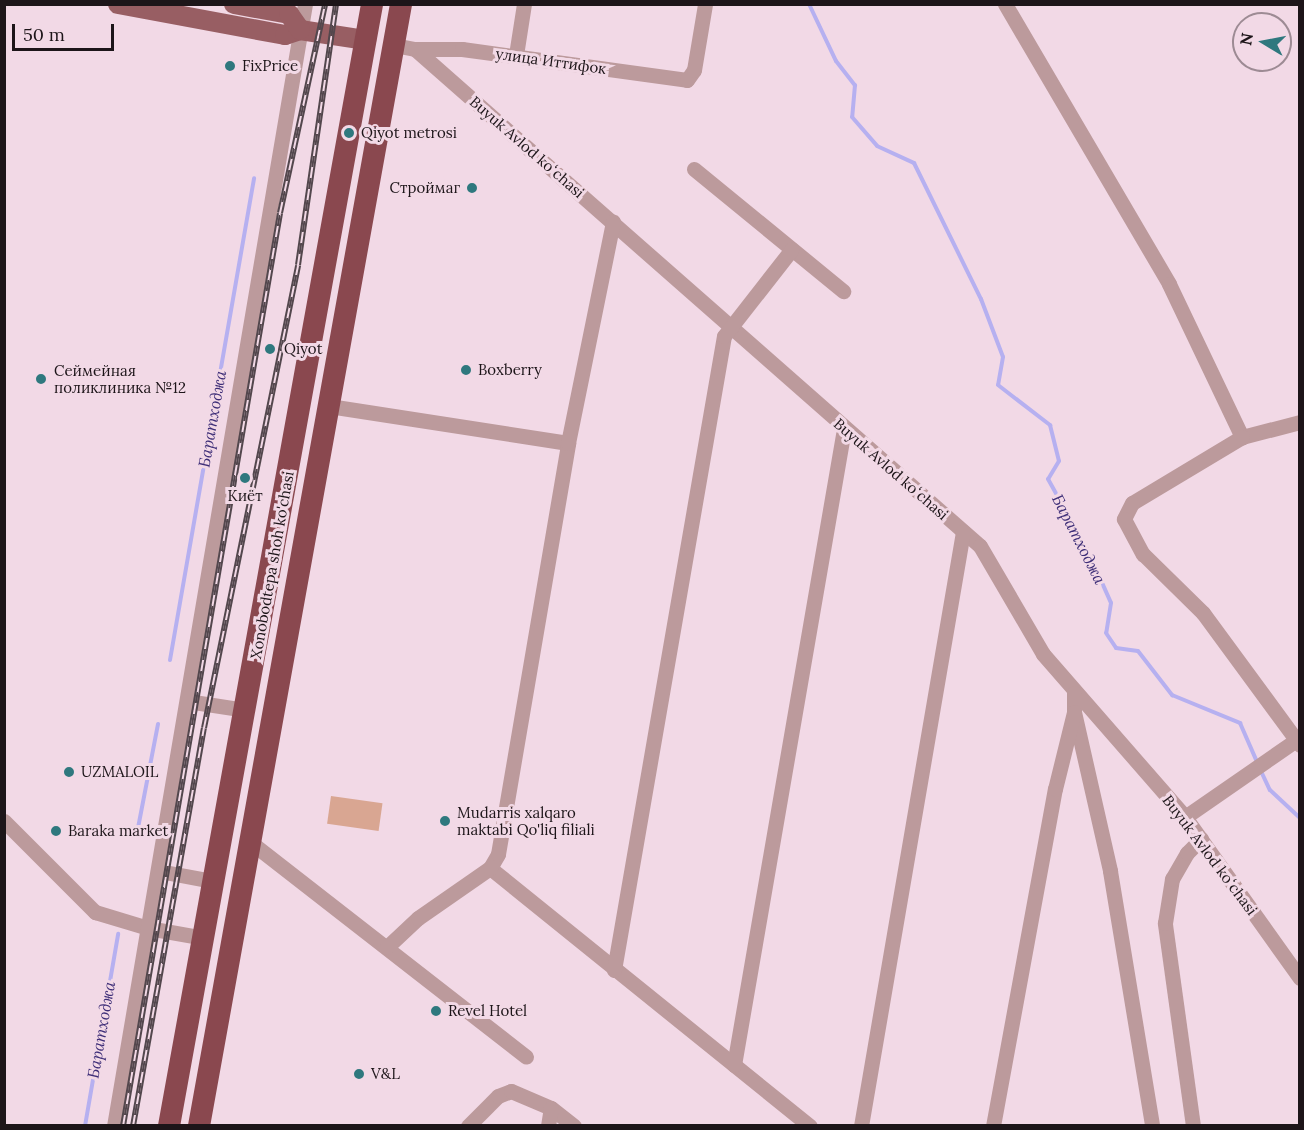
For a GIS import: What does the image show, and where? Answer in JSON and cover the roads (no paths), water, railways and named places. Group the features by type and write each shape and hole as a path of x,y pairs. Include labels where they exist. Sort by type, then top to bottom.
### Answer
{"highway":[{"name":"Xonobodtepa shoh ko'chasi","path":"169,1125 205,938 213,881 246,710 372,4"},
{"name":"Xonobodtepa shoh ko'chasi","path":"199,1125 329,406 404,47 401,4"},
{"path":"366,40 404,47"},
{"path":"268,583 296,588"}],"main road":[{"path":"118,4 285,35 300,30 366,40"},
{"path":"234,4 289,14 300,30"}],"street":[{"path":"114,1125 305,4"},
{"path":"516,56 524,4"},
{"name":"улица Иттифок","path":"404,47 462,49 687,80 694,70 705,4"},
{"path":"1005,4 1169,284 1242,437"},
{"name":"Buyuk Avlod koʻchasi","path":"404,47 614,222 731,324 844,429 980,546 1043,654 1074,693 1185,817 1299,978"},
{"path":"694,169 843,291"},
{"path":"387,946 418,918 490,868 498,854 568,443 614,222"},
{"path":"614,970 724,336 731,324 792,249"},
{"path":"329,406 568,443"},
{"path":"1185,817 1298,743 1203,613 1143,554 1124,519 1132,503 1242,437 1299,422"},
{"path":"734,1065 844,429"},
{"path":"861,1125 963,532"},
{"path":"1074,693 1074,712 1110,871 1152,1125"},
{"path":"187,701 246,710"},
{"path":"993,1125 1055,789 1074,712"},
{"path":"4,822 95,912 148,928 205,938"},
{"path":"1192,1125 1166,923 1172,879 1187,853 1201,839"},
{"path":"249,841 526,1056"},
{"path":"490,868 614,970 810,1125"},
{"path":"159,871 213,881"},
{"path":"468,1125 503,1091 517,1093 551,1108 574,1125"},
{"path":"548,1125 551,1108"}],"waterway":[{"name":"Баратходжа","path":"809,4 836,61 855,85 852,117 877,146 914,163 981,299 1003,357 998,385 1050,425 1059,461 1048,479 1087,549 1111,603 1106,633 1116,648 1138,651 1172,695 1240,723 1257,762"},
{"name":"Баратходжа","path":"170,660 254,178"},
{"name":"Баратходжа","path":"138,828 158,724"},
{"name":"Баратходжа","path":"1260,769 1270,790 1300,818"},
{"name":"Баратходжа","path":"85,1126 118,934"}],"railway":[{"path":"123,1126 280,213 325,4"},
{"path":"133,1126 204,728 298,265 336,4"}],"place":[{"name":"FixPrice","path":"230,66"},
{"name":"Qiyot metrosi","path":"349,133"},
{"name":"Строймаг","path":"472,188"},
{"name":"Qiyot","path":"270,349"},
{"name":"Boxberry","path":"466,370"},
{"name":"Сеймейная поликлиника №12","path":"41,379"},
{"name":"Киёт","path":"245,478"},
{"name":"UZMALOIL","path":"69,772"},
{"name":"Mudarris xalqaro maktabi Qo'liq filiali","path":"445,821"},
{"name":"Baraka market","path":"56,831"},
{"name":"Revel Hotel","path":"436,1011"},
{"name":"V&L","path":"359,1074"}]}
